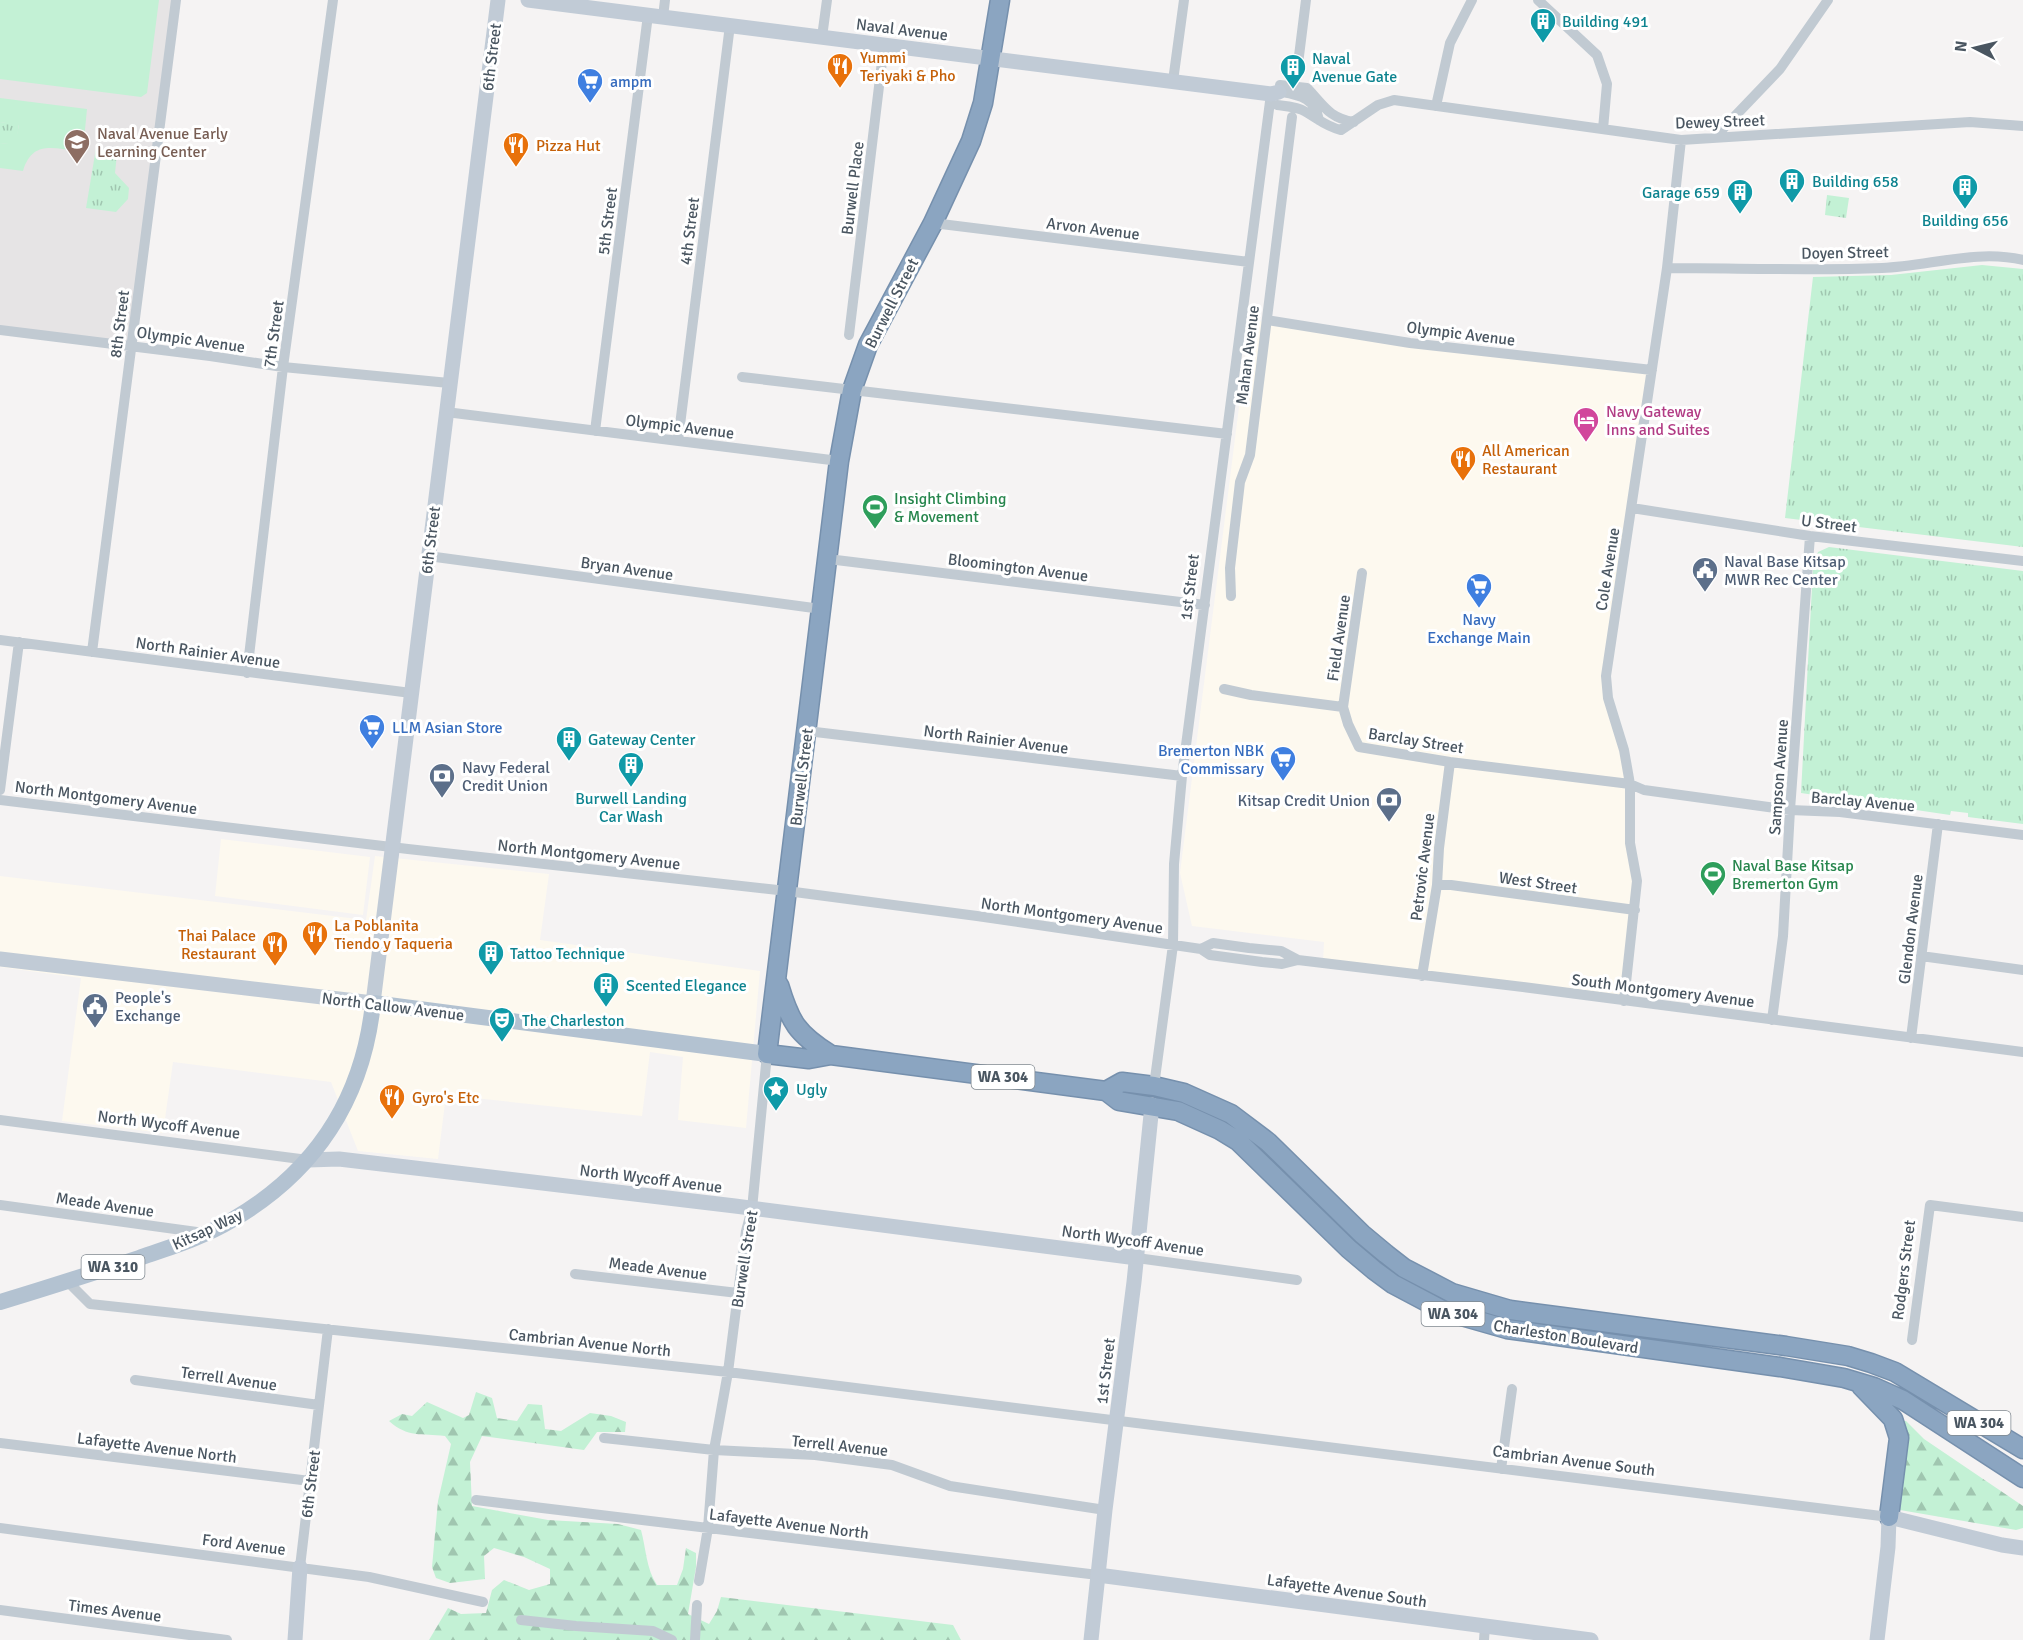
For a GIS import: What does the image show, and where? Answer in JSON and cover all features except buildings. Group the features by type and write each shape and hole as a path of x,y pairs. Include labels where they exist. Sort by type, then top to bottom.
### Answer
{"highway":[{"name":"Burwell Street","path":"766,1054 822,609 838,461 852,390 876,327 933,223 971,141 983,103 1000,0"},
{"name":"WA 304","path":"776,976 785,1007 794,1024 809,1041 831,1055"},
{"name":"North Callow Avenue","path":"766,1054 809,1059 831,1055 1106,1091 1119,1101 1152,1106"},
{"name":"North Callow Avenue","path":"1106,1091 1122,1082 1154,1086"},
{"name":"Charleston Boulevard","path":"1154,1086 1184,1093 1211,1104 1250,1126 1307,1178 1362,1234 1386,1254 1419,1277 1452,1293 1510,1310 1848,1356 1894,1372 2023,1449"},
{"name":"Charleston Boulevard","path":"1152,1106 1178,1111 1203,1121 1238,1142 1349,1249 1374,1270 1402,1289 1444,1311 1507,1329 1797,1370 1857,1383 1903,1400 2023,1478"},
{"path":"1857,1383 1887,1412 1894,1422 1899,1438 1889,1517"}],"main road":[{"name":"North Callow Avenue","path":"373,1003 766,1054"},
{"name":"6th Street","path":"357,1078 369,1032 373,1003"},
{"name":"Kitsap Way","path":"0,1302 68,1282 207,1233 231,1221 290,1179 308,1160 334,1123 357,1078"}],"street":[{"name":"8th Street","path":"92,652 176,0"},
{"name":"7th Street","path":"247,673 284,367 333,0"},
{"name":"6th Street","path":"373,1003 498,0"},
{"name":"Naval Avenue","path":"528,0 1277,94"},
{"name":"5th Street","path":"595,431 656,16 665,0"},
{"path":"822,37 827,0"},
{"path":"1173,81 1184,0"},
{"path":"1298,64 1306,0"},
{"path":"1436,106 1450,43 1472,0"},
{"path":"1538,0 1597,55 1606,84 1602,129"},
{"path":"1714,138 1780,69 1828,0"},
{"name":"4th Street","path":"678,441 730,26"},
{"name":"Burwell Place","path":"849,335 884,45"},
{"path":"1277,94 1307,88 1325,110 1334,117 1354,122"},
{"name":"Dewey Street","path":"1277,94 1303,96 1317,113 1319,120 1330,128 1341,130 1378,105 1394,100 1681,140 1970,122 2023,126"},
{"name":"1st Street","path":"1154,1086 1173,945 1174,864 1182,776 1249,262 1277,94"},
{"name":"Mahan Avenue","path":"1232,596 1230,568 1240,482 1250,455 1292,117"},
{"name":"Cole Avenue","path":"1624,1001 1637,880 1630,843 1630,784 1624,750 1608,698 1606,676 1667,268 1681,140"},
{"name":"Arvon Avenue","path":"933,223 1249,262"},
{"name":"Doyen Street","path":"1667,268 1884,268 1974,257 2010,257 2023,260"},
{"name":"Olympic Avenue","path":"1267,321 1410,343 1652,370"},
{"name":"Olympic Avenue","path":"0,330 284,367 449,383"},
{"path":"742,377 1227,434"},
{"name":"Olympic Avenue","path":"446,412 838,461"},
{"name":"U Street","path":"1632,508 1810,536 2023,561"},
{"name":"Sampson Avenue","path":"1772,1020 1783,936 1810,536"},
{"name":"Bryan Avenue","path":"428,556 822,609"},
{"name":"Bloomington Avenue","path":"828,559 1205,605"},
{"name":"Field Avenue","path":"1343,707 1362,573"},
{"name":"North Rainier Avenue","path":"0,640 411,693"},
{"path":"0,790 19,642"},
{"path":"1224,689 1251,695 1343,707"},
{"name":"Barclay Street","path":"1343,707 1359,747 1450,762 1630,784"},
{"name":"North Rainier Avenue","path":"807,731 1182,776"},
{"name":"Petrovic Avenue","path":"1422,976 1437,885 1438,848 1450,762"},
{"name":"Barclay Avenue","path":"1630,784 1644,790 1790,810 1840,812 2023,835"},
{"name":"North Montgomery Avenue","path":"0,800 787,891 1173,945"},
{"name":"Glendon Avenue","path":"1911,1038 1938,824"},
{"name":"West Street","path":"1437,885 1635,910"},
{"name":"South Montgomery Avenue","path":"1173,945 1201,949 1210,955 1262,962 1282,964 1298,960 2023,1052"},
{"path":"1921,956 2023,970"},
{"name":"North Callow Avenue","path":"0,959 373,1003"},
{"name":"Burwell Street","path":"699,1581 708,1528 714,1450 728,1372 746,1231 752,1209 766,1054"},
{"name":"1st Street","path":"1091,1640 1137,1258 1152,1106"},
{"name":"North Wycoff Avenue","path":"0,1120 308,1160 339,1159 752,1209 1297,1280"},
{"name":"Meade Avenue","path":"0,1205 207,1233"},
{"name":"Rodgers Street","path":"1912,1340 1930,1205 2023,1217"},
{"name":"Meade Avenue","path":"575,1274 738,1293"},
{"name":"Cambrian Avenue North","path":"68,1282 90,1304 728,1372 1118,1420"},
{"name":"6th Street","path":"295,1640 300,1567 328,1329"},
{"name":"Terrell Avenue","path":"135,1380 319,1405"},
{"path":"1501,1469 1512,1389"},
{"name":"Cambrian Avenue South","path":"1118,1420 1889,1517 2002,1545 2023,1548"},
{"name":"Terrell Avenue","path":"604,1438 714,1450 815,1455 892,1465 950,1486 1105,1510"},
{"name":"Lafayette Avenue North","path":"0,1443 310,1481"},
{"name":"Lafayette Avenue North","path":"476,1500 1098,1575"},
{"path":"1877,1640 1889,1517"},
{"name":"Ford Avenue","path":"0,1528 398,1582 483,1602"},
{"name":"Lafayette Avenue South","path":"1098,1575 1484,1633 1591,1640"},
{"path":"695,1640 697,1605"},
{"name":"Times Avenue","path":"0,1610 227,1640"},
{"path":"521,1620 653,1631 672,1640"}],"shaded area":[{"name":"Naval Avenue Early Learning Center","path":"0,0 176,0 132,346 0,330"},
{"path":"1250,320 1652,370 1606,676 1623,752 1637,881 1624,1001 1323,963 1324,942 1192,926 1180,873"},
{"path":"221,839 370,857 363,915 215,896"},
{"path":"375,856 549,874 540,940 760,971 746,1128 678,1120 683,1057 650,1052 642,1116 446,1095 438,1159 358,1151 331,1082 173,1062 163,1133 62,1121 81,978 0,967 0,876 366,920"}],"green space":[{"path":"0,0 159,0 147,93 141,97 0,79"},
{"path":"0,98 87,109 84,140 80,141 76,151 51,148 37,151 27,161 23,171 0,168 0,143 15,144 19,125 0,122"},
{"path":"0,122 19,124 16,145 0,143"},
{"path":"96,148 117,154 115,173 129,188 128,199 116,212 86,208"},
{"path":"1827,195 1849,198 1846,218 1825,215"},
{"path":"1982,265 2023,269 2023,547 1785,518 1813,277 1891,275"},
{"path":"1829,547 2023,571 2023,824 1968,817 1968,813 1951,811 1950,815 1801,793 1813,568 1818,552"},
{"path":"476,1392 492,1398 497,1418 517,1421 528,1404 542,1405 545,1429 561,1431 590,1413 611,1416 626,1422 625,1432 597,1432 584,1450 482,1436 470,1462 472,1506 548,1520 618,1524 641,1530 648,1565 657,1585 677,1585 683,1569 686,1548 696,1553 696,1567 688,1614 709,1624 717,1611 721,1597 953,1625 961,1640 429,1640 448,1608 461,1614 486,1613 492,1590 504,1580 529,1590 550,1584 550,1569 524,1557 494,1548 484,1556 485,1579 450,1583 436,1578 432,1567 438,1501 451,1444 445,1436 409,1432 389,1421 402,1414 412,1416 427,1402 463,1418 469,1415"},
{"path":"1902,1421 1906,1421 1924,1439 2023,1506 2023,1528 2016,1530 1900,1510 1898,1504"}],"place":[{"name":"Building 491","path":"1543,44"},
{"name":"Yummi Teriyaki & Pho","path":"840,89"},
{"name":"Naval Avenue Gate","path":"1293,90"},
{"name":"ampm","path":"590,104"},
{"name":"Naval Avenue Early Learning Center","path":"77,165"},
{"name":"Pizza Hut","path":"516,168"},
{"name":"Building 658","path":"1792,204"},
{"name":"Building 656","path":"1965,210"},
{"name":"Garage 659","path":"1740,215"},
{"name":"Navy Gateway Inns and Suites","path":"1586,443"},
{"name":"All American Restaurant","path":"1463,482"},
{"name":"Insight Climbing & Movement","path":"875,530"},
{"name":"Naval Base Kitsap MWR Rec Center","path":"1705,593"},
{"name":"Navy Exchange Main","path":"1479,609"},
{"name":"LLM Asian Store","path":"372,750"},
{"name":"Gateway Center","path":"569,762"},
{"name":"Bremerton NBK Commissary","path":"1283,782"},
{"name":"Burwell Landing Car Wash","path":"631,788"},
{"name":"Navy Federal Credit Union","path":"442,799"},
{"name":"Kitsap Credit Union","path":"1389,823"},
{"name":"Naval Base Kitsap Bremerton Gym","path":"1713,897"},
{"name":"La Poblanita Tiendo y Taqueria","path":"315,957"},
{"name":"Thai Palace Restaurant","path":"275,967"},
{"name":"Tattoo Technique","path":"491,976"},
{"name":"Scented Elegance","path":"606,1008"},
{"name":"People's Exchange","path":"95,1029"},
{"name":"The Charleston","path":"502,1043"},
{"name":"Ugly","path":"776,1112"},
{"name":"Gyro's Etc","path":"392,1120"}]}
